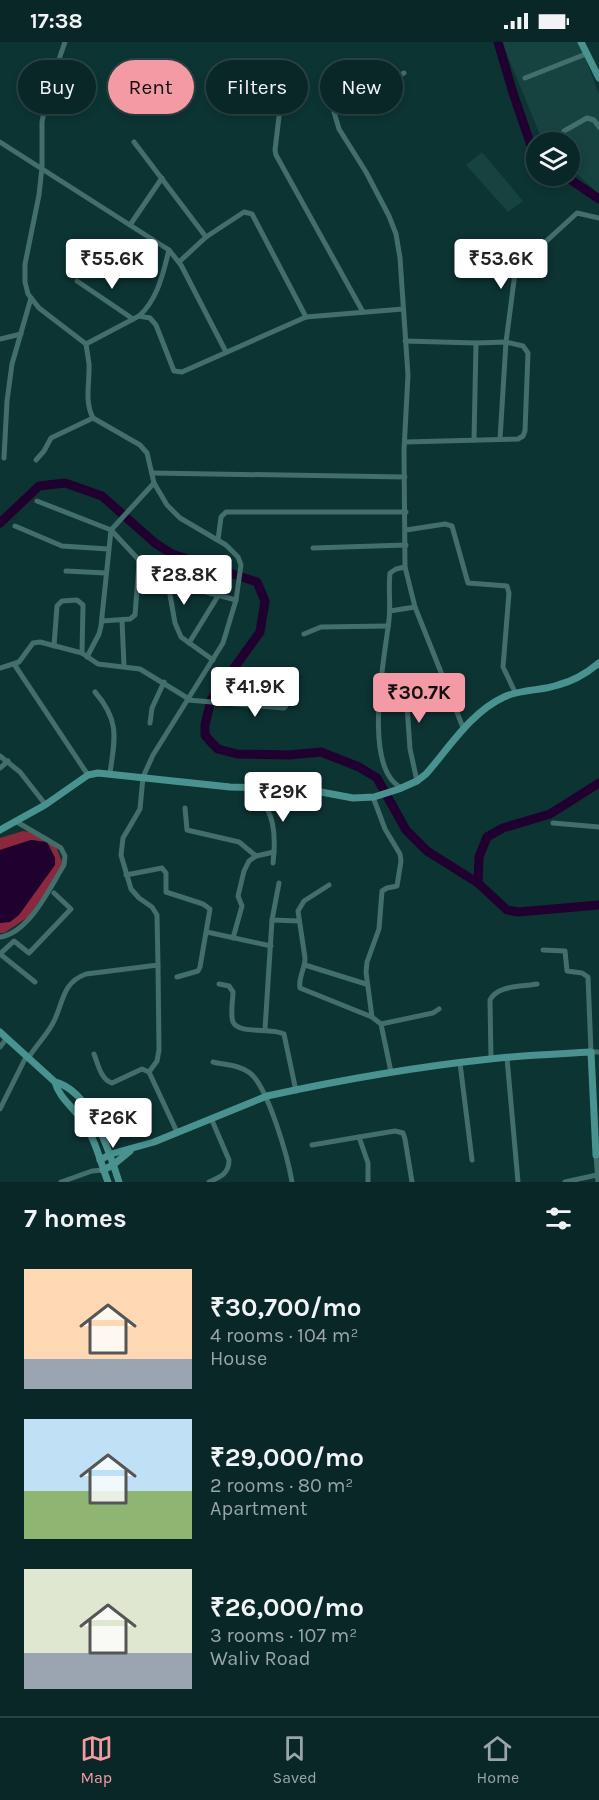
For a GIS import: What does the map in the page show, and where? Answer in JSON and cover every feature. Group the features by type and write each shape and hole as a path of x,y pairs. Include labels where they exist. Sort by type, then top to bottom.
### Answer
{"street":[{"path":"65,42 48,91 42,122 42,167 37,213 25,264 25,282 31,298 48,316 86,344 89,364 88,397 93,418 140,445 147,453 154,483 167,505 180,518 226,545 238,557 242,571 223,644 153,755 143,777 140,809 126,831 122,843 121,855 134,894 152,907 157,915 159,1050 157,1061 149,1072"},
{"path":"581,42 599,78"},
{"path":"525,78 586,54"},
{"path":"404,74 347,94 338,101 334,112 339,129 366,172 396,234 400,258 408,375 405,442 405,567 415,607 464,730"},
{"path":"279,114 276,155 363,312"},
{"path":"564,131 587,118 594,120 599,127"},
{"path":"0,142 170,250 226,351"},
{"path":"134,142 206,237"},
{"path":"130,225 162,178"},
{"path":"178,261 206,237 244,212 252,214 306,317"},
{"path":"500,439 506,342 513,279 518,267 577,213 599,218"},
{"path":"86,344 136,317 150,306 170,250"},
{"path":"77,281 136,317 150,318 156,325 172,368 177,373 306,317 403,309"},
{"path":"4,458 10,380 31,298"},
{"path":"0,339 21,334"},
{"path":"405,341 476,344 506,342 523,346 528,353 523,436 518,439 405,442"},
{"path":"474,440 476,344"},
{"path":"36,459 44,451 51,438 93,418"},
{"path":"152,473 405,477"},
{"path":"84,655 99,634 102,621 111,530 154,483"},
{"path":"36,501 111,530 134,554 139,563 135,615 130,619 102,621"},
{"path":"218,540 221,517 226,512 406,512"},
{"path":"15,526 62,546 108,549"},
{"path":"406,530 452,526 468,583 507,586 509,593 503,667 515,692"},
{"path":"313,548 406,545"},
{"path":"400,789 388,775 381,754 378,695 390,611 388,586 390,573 405,567"},
{"path":"66,571 106,573"},
{"path":"213,660 180,637 169,590 176,584 236,600"},
{"path":"189,643 218,596"},
{"path":"54,646 57,606 62,601 77,600 83,606 84,655"},
{"path":"390,611 415,607"},
{"path":"122,620 124,666"},
{"path":"304,634 321,627 388,626"},
{"path":"0,668 15,664 25,656 36,641 84,655 105,666 140,669 164,682 188,700 284,708 288,687"},
{"path":"0,830 45,804 88,775 110,773 230,787 305,789 354,798 374,797 400,789 426,774 488,706 515,692 558,685 576,678 599,663"},
{"path":"15,664 88,775"},
{"path":"150,723 152,708 164,682"},
{"path":"417,781 410,749 406,691 410,688 431,689 446,685"},
{"path":"95,692 113,717 114,746 110,773"},
{"path":"0,756 20,772 45,804"},
{"path":"0,768 8,761"},
{"path":"256,788 257,795 268,810 271,820 273,863"},
{"path":"372,1017 366,984 367,962 379,929 382,891 398,886 401,861 374,797"},
{"path":"185,808 187,830 239,842 256,856"},
{"path":"0,937 11,935 23,927 64,865 65,856 61,848 16,822"},
{"path":"553,823 599,827"},
{"path":"233,938 242,906 238,896 240,884 249,861 256,856 274,852"},
{"path":"126,875 158,869 165,870 166,892 203,904 210,909 198,971 177,977"},
{"path":"265,1029 272,920 279,883"},
{"path":"329,885 304,901 298,911 305,965 299,982 300,988 372,1017 381,1024 391,1072"},
{"path":"35,982 0,954 14,941 29,952 71,909 54,893"},
{"path":"272,920 299,921"},
{"path":"207,932 271,946"},
{"path":"543,950 565,951 567,971 582,973 588,977 595,1052 597,1179 565,1182"},
{"path":"0,1109 28,1056 55,1020 58,1007 70,984 78,977 158,965"},
{"path":"305,965 366,984"},
{"path":"219,984 229,987 233,992 232,1019 237,1027 243,1030 265,1029 284,1034 296,1091"},
{"path":"491,1059 490,1000 492,995 499,990 537,984"},
{"path":"381,1024 439,1010"},
{"path":"0,1032 54,1082 57,1092 83,1122 108,1182"},
{"path":"0,1047 7,1038"},
{"path":"92,1171 100,1160 111,1154 134,1148 267,1096 391,1072 491,1059 595,1052"},
{"path":"94,1054 108,1082 112,1083 142,1069 149,1072 177,1132"},
{"path":"507,1058 518,1182"},
{"path":"213,1062 242,1068 252,1074 267,1096 292,1182"},
{"path":"460,1063 472,1160"},
{"path":"54,1082 64,1084 84,1106 101,1132 111,1154 119,1182"},
{"path":"209,1182 222,1176 229,1166 229,1160 211,1118"},
{"path":"312,1145 395,1131 403,1133 412,1182"},
{"path":"359,1137 368,1163 368,1182"},
{"path":"62,1182 92,1171 103,1170 134,1148"}],"shaded area":[{"path":"502,42 579,42 599,94 599,194 580,177 580,132 539,132"},
{"path":"482,152 523,201 508,212 466,165"},
{"path":"23,831 50,838 63,864 28,917 4,933 0,933 0,923 3,923 55,858 47,842 31,840 0,850 0,838"},
{"path":"31,840 47,842 55,858 55,865 19,915 10,922 0,923 0,850"}],"waterway":[{"path":"498,42 526,132"},
{"path":"580,186 599,199"},
{"path":"0,523 39,486 65,483 102,496 155,543 172,554 257,582 265,601 260,632 211,700 205,725 205,735 218,749 237,754 289,755 321,752 359,767 377,778 406,830 427,851 478,883 507,910 518,912 599,905"},
{"path":"478,883 479,857 487,837 503,828 550,814 599,783"}]}
